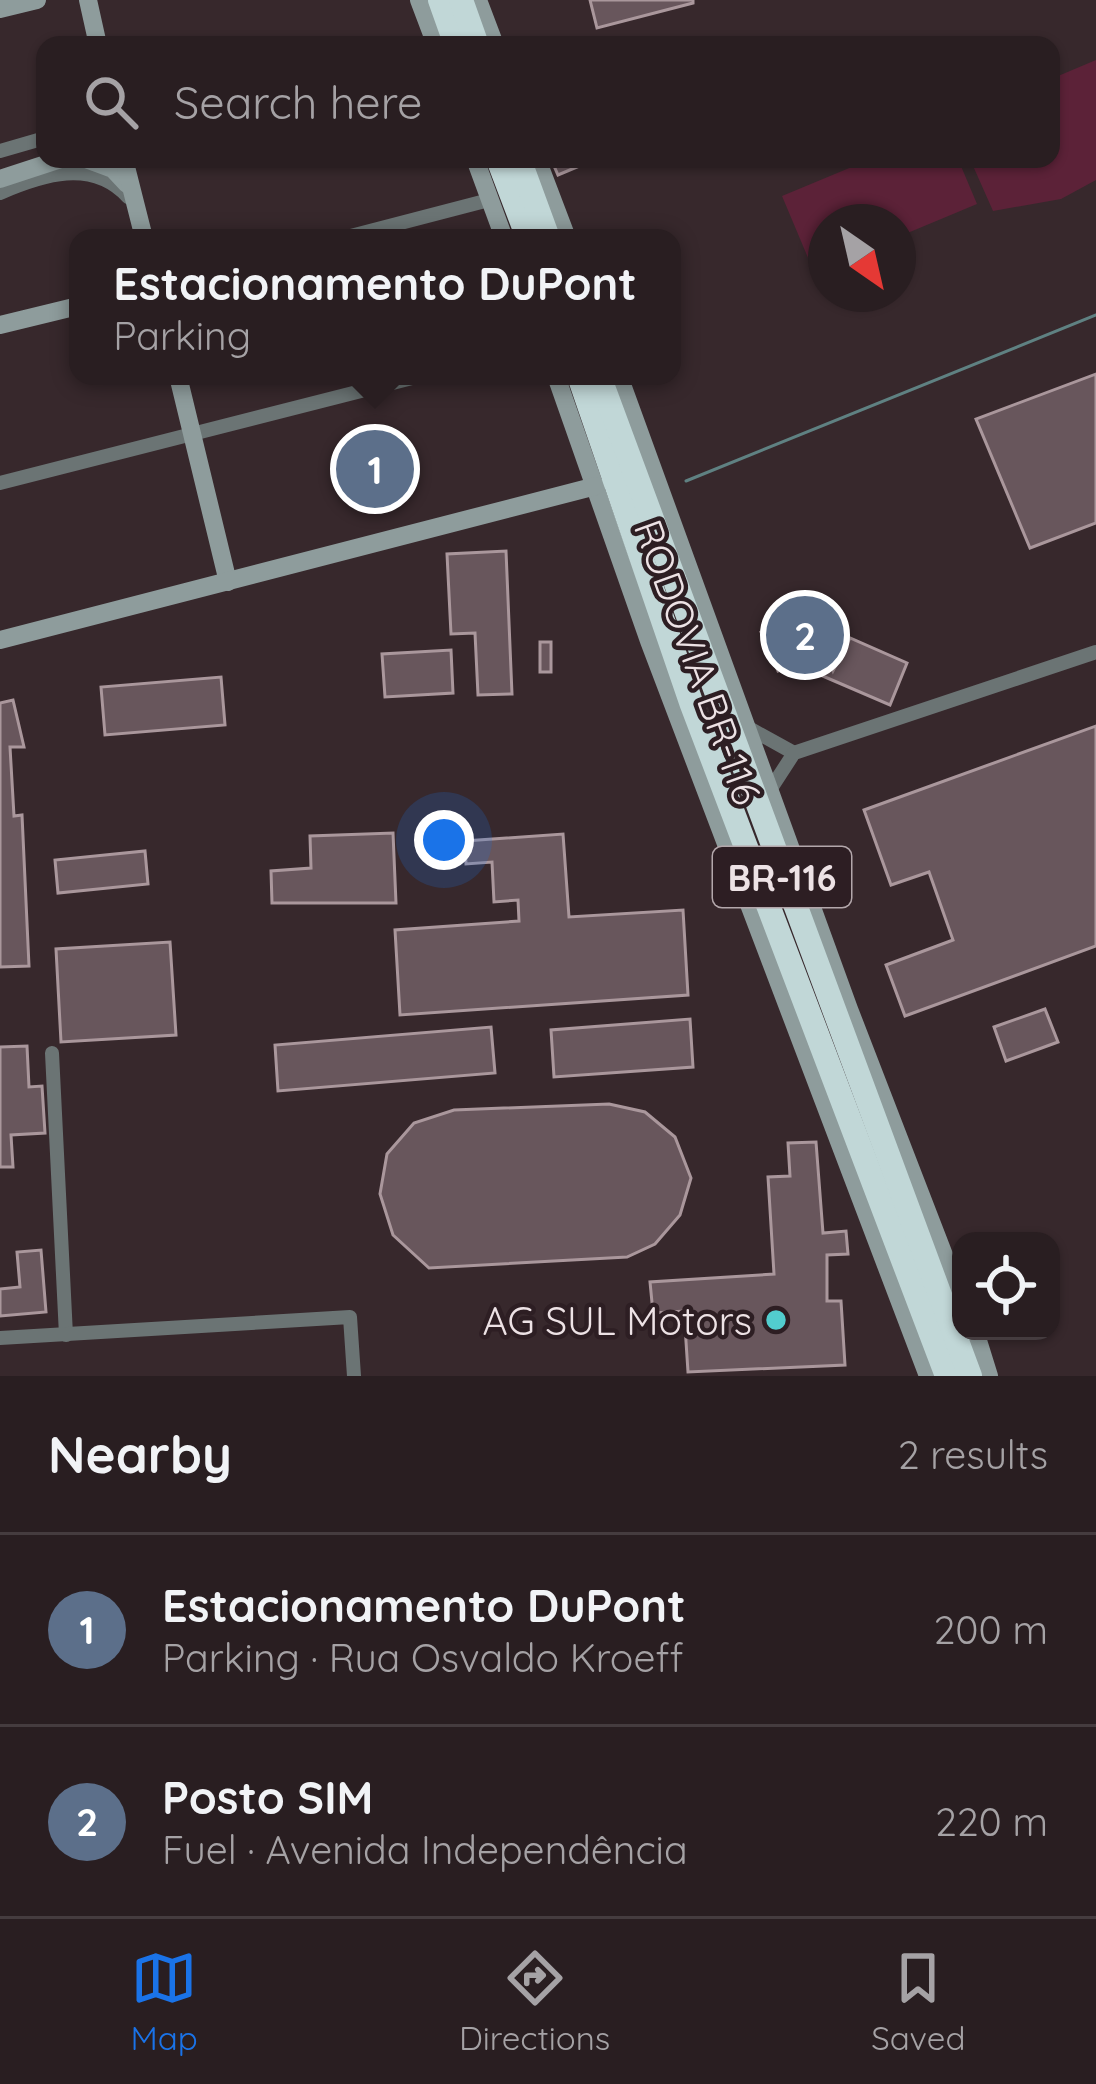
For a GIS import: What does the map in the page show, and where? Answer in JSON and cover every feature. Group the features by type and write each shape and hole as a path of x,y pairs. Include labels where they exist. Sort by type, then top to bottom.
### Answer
{"highway":[{"path":"440,0 453,36"},
{"path":"460,0 474,36"},
{"path":"501,168 525,229"},
{"path":"522,168 545,229"},
{"name":"RODOVIA BR-116","path":"582,385 692,705 947,1376"},
{"name":"RODOVIA BR-116","path":"602,385 970,1376"},
{"path":"617,385 620,434"},
{"path":"649,641 692,705"}],"main road":[{"path":"0,9 37,0"},
{"path":"88,0 96,36"},
{"path":"419,0 433,36"},
{"path":"478,0 492,36"},
{"path":"0,168 36,156"},
{"path":"0,179 36,167"},
{"path":"110,168 134,201"},
{"path":"126,168 142,229"},
{"path":"479,168 500,229"},
{"path":"540,168 564,229"},
{"path":"0,326 69,308"},
{"path":"180,385 229,582"},
{"name":"RODOVIA BR-116","path":"559,385 649,641 928,1376"},
{"path":"619,385 952,1275"},
{"path":"0,640 596,486"},
{"path":"978,1340 989,1376"}],"street":[{"path":"0,151 36,141"},
{"path":"0,194 56,174 86,172 114,184 134,201"},
{"path":"378,229 489,200"},
{"path":"0,484 385,385"},
{"path":"770,790 794,753 1096,652"},
{"path":"747,727 794,753"},
{"path":"52,1054 66,1335"},
{"path":"0,1338 350,1317 354,1376"}],"shaded area":[{"path":"1096,60 1096,180 1061,199 993,211 974,168 1060,168 1060,75"},
{"path":"849,168 962,168 977,204 916,229 916,204 808,204 808,258 782,196"}],"building":[{"path":"590,0 693,0 693,3 597,28"},
{"path":"1096,374 1096,523 1030,548 976,419"},
{"path":"506,551 512,694 478,695 475,633 451,634 447,554"},
{"path":"810,613 833,671 850,638 907,663 890,705 818,674 811,658 778,671 761,632"},
{"path":"540,642 551,642 551,672 540,672"},
{"path":"451,650 453,693 385,697 382,654"},
{"path":"221,677 225,725 105,735 101,687"},
{"path":"13,700 24,747 10,747 14,816 22,815 29,966 0,967 0,703"},
{"path":"1096,726 1096,946 905,1016 886,965 953,940 929,872 891,885 864,810"},
{"path":"393,833 396,903 272,903 271,871 311,868 310,836"},
{"path":"563,834 569,917 683,910 688,995 400,1015 395,930 519,921 518,900 494,902 492,862 466,864 465,841"},
{"path":"145,851 148,884 58,893 55,860"},
{"path":"170,942 176,1035 61,1042 56,949"},
{"path":"1045,1009 1058,1042 1006,1061 994,1027"},
{"path":"690,1019 693,1067 554,1077 551,1030"},
{"path":"491,1027 495,1073 278,1091 275,1045"},
{"path":"27,1046 29,1087 42,1086 45,1133 11,1135 13,1167 0,1167 0,1047"},
{"path":"609,1104 645,1112 675,1137 691,1178 680,1215 655,1244 627,1257 429,1268 393,1235 380,1194 387,1154 414,1123 454,1110"},
{"path":"816,1142 823,1233 846,1231 848,1254 827,1255 827,1301 841,1301 845,1365 688,1372 684,1311 653,1313 650,1282 774,1274 768,1177 790,1176 788,1143"},
{"path":"41,1250 46,1312 0,1316 0,1289 20,1287 17,1252"}],"waterway":[{"path":"686,481 1096,315"}],"place":[{"name":"Estacionamento DuPont","path":"375,469"},
{"name":"Posto SIM","path":"805,635"},
{"name":"AG SUL Motors","path":"776,1320"}]}
